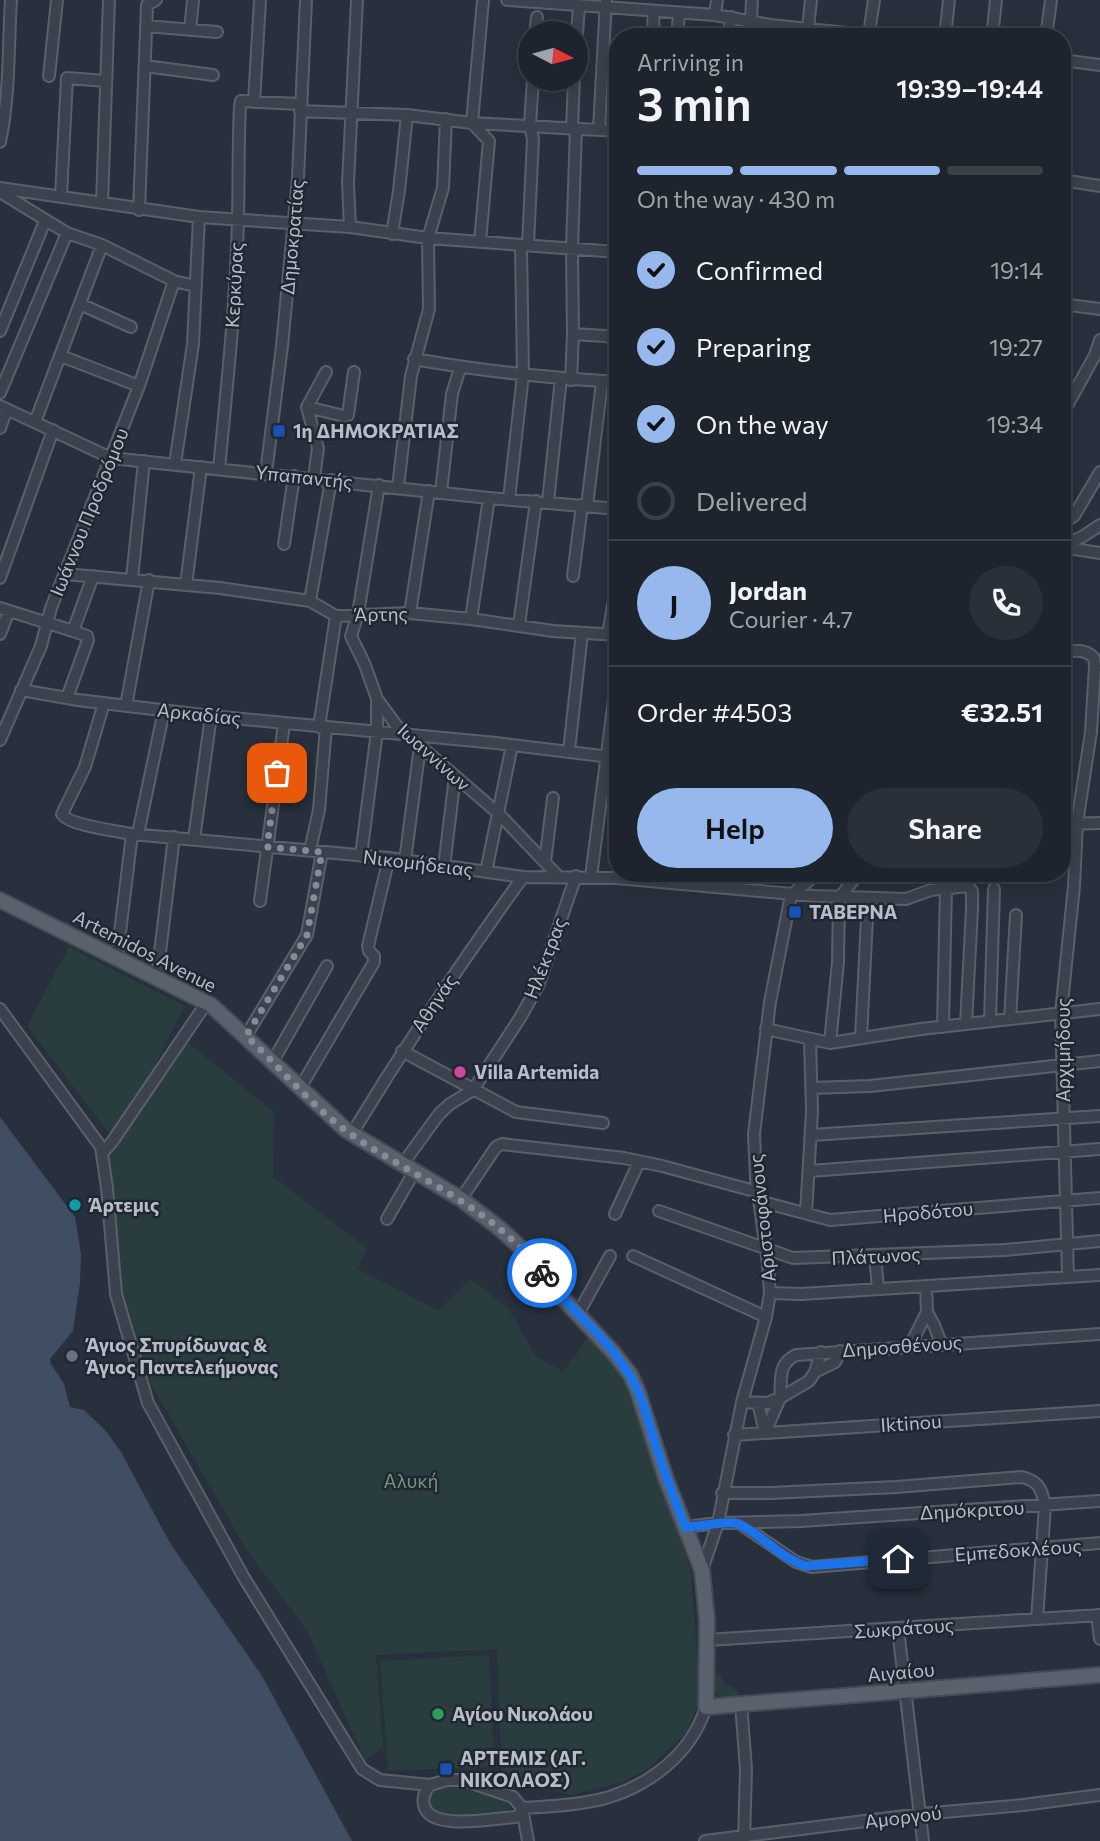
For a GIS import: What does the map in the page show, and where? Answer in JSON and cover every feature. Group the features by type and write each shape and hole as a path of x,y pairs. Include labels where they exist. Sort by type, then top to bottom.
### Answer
{"main road":[{"name":"Artemidos Avenue","path":"0,900 207,1002 351,1135 461,1199 487,1218 520,1247 556,1292 612,1350 630,1374 638,1392 666,1479 702,1570 706,1600 706,1707"},
{"name":"Αιγαίου","path":"706,1707 1100,1675"}],"street":[{"path":"0,142 8,95 4,75 12,0"},
{"path":"49,76 57,0"},
{"path":"102,203 109,0"},
{"path":"139,209 147,5 156,0"},
{"path":"190,30 193,0"},
{"path":"260,0 254,102 472,123 609,130"},
{"name":"Δημοκρατίας","path":"266,473 282,346 298,177 306,0"},
{"path":"350,227 348,183 357,0"},
{"path":"482,0 472,123 489,141"},
{"path":"507,0 579,6 606,4 653,12 715,15 751,21 764,28"},
{"path":"673,0 676,28"},
{"path":"715,15 716,0"},
{"path":"751,21 752,0"},
{"path":"808,28 811,0"},
{"path":"867,28 874,0"},
{"path":"946,28 950,0"},
{"path":"993,28 996,0"},
{"path":"1047,28 1051,0"},
{"path":"599,129 606,4"},
{"path":"578,21 579,6"},
{"path":"653,12 654,28"},
{"path":"537,17 537,21"},
{"path":"730,28 731,17"},
{"path":"146,26 216,33"},
{"path":"1071,61 1100,65"},
{"path":"145,66 213,75"},
{"path":"61,195 67,78 106,81"},
{"path":"509,499 523,375 524,245 533,139 530,125 532,91"},
{"path":"519,625 573,334 574,91"},
{"name":"Κερκύρας","path":"219,469 231,340 238,219 237,154 242,101 254,102"},
{"path":"392,234 407,115"},
{"path":"398,487 414,359 429,309 428,238 443,188 446,119"},
{"path":"480,242 489,124"},
{"path":"1071,181 1100,186"},
{"path":"0,190 61,195 199,217 350,227 428,238 609,251"},
{"path":"0,190 67,233 102,245 174,281 195,286"},
{"path":"175,464 193,344 199,217"},
{"path":"0,331 45,221"},
{"path":"0,393 67,233"},
{"path":"36,422 102,245"},
{"name":"Ιωάννου Προδρόμου","path":"0,740 41,646 65,574 139,386 174,281"},
{"path":"80,304 131,327"},
{"path":"1071,305 1100,309"},
{"path":"573,334 609,336"},
{"path":"1071,399 1095,355 1100,340"},
{"path":"61,356 139,386"},
{"path":"414,359 460,368 609,382"},
{"path":"441,492 452,394 460,368"},
{"path":"314,478 318,448 307,407 326,372"},
{"path":"307,407 348,415 354,372"},
{"path":"573,576 602,382"},
{"path":"0,428 3,408"},
{"name":"Υπαπαντής","path":"3,408 111,458 609,508"},
{"path":"0,578 53,430"},
{"path":"132,579 144,461"},
{"path":"187,585 201,467"},
{"path":"1071,518 1100,472"},
{"path":"284,544 295,476"},
{"path":"310,601 331,480"},
{"path":"351,636 358,614 379,485"},
{"path":"411,613 429,491"},
{"path":"471,619 489,498"},
{"path":"1071,542 1100,524"},
{"path":"1071,548 1100,553"},
{"name":"Άρτης","path":"65,574 149,580 310,601 337,616 411,613 609,634"},
{"path":"73,631 93,576"},
{"path":"127,706 149,580"},
{"path":"0,634 4,609 87,636 89,638 67,698"},
{"path":"246,1036 307,935 316,851 323,727 337,616"},
{"name":"Ιωαννίνων","path":"337,616 351,636 365,665 377,699 406,735 499,814 558,876"},
{"path":"569,751 582,633"},
{"name":"Αρχιμήδους","path":"1068,1277 1061,1013 1074,886 1077,823 1091,732 1095,666 1094,658 1088,652 1071,651"},
{"name":"Αρκαδίας","path":"21,690 211,716 406,735"},
{"path":"362,856 377,731 377,699"},
{"name":"Νικομήδειας","path":"104,703 85,767 62,814 64,818 135,834 389,858 523,877 609,877"},
{"path":"117,957 135,834 164,710"},
{"path":"194,839 211,716"},
{"path":"260,901 284,724"},
{"path":"406,735 609,758"},
{"path":"486,872 512,745"},
{"path":"405,861 420,746"},
{"path":"591,877 609,775"},
{"path":"444,867 455,776"},
{"path":"545,862 553,799"},
{"path":"1071,823 1100,823"},
{"path":"157,977 174,837"},
{"path":"300,1088 375,958 368,946 389,858"},
{"name":"Ηλέκτρας","path":"387,1219 408,1168 439,1114 473,1090 538,986 576,876"},
{"name":"Αθηνάς","path":"351,1135 449,980 523,877"},
{"name":"Νικομήδειας","path":"685,882 839,898 906,899 929,890 970,887 972,891 966,1024"},
{"path":"791,895 807,882"},
{"path":"830,1043 838,962 839,898 852,882"},
{"path":"943,1027 946,888"},
{"path":"990,1021 993,889"},
{"name":"Αριστοφάνους","path":"702,1570 718,1523 741,1402 766,1317 770,1293 754,1134 766,1029 791,895"},
{"path":"861,1038 868,898"},
{"path":"1010,1018 1016,915"},
{"path":"273,1061 327,966"},
{"path":"103,1153 207,1002"},
{"path":"0,1009 96,1137 103,1153 116,1294 148,1403 243,1576 362,1769 372,1777 382,1780 430,1785 447,1780 463,1780 513,1797 522,1808 528,1841"},
{"path":"766,1029 830,1043 1010,1018 1100,1009"},
{"path":"806,1213 811,1135 810,1040"},
{"path":"402,1051 516,1112 603,1123"},
{"path":"812,1088 870,1086 1100,1061"},
{"path":"811,1135 1100,1116"},
{"name":"Ηροδότου","path":"461,1199 500,1144 639,1162 830,1220 1100,1198"},
{"path":"810,1171 1100,1149"},
{"path":"615,1214 639,1162"},
{"name":"Πλάτωνος","path":"659,1212 793,1258 1005,1250 1100,1241"},
{"path":"875,1255 878,1288"},
{"path":"578,1314 610,1256"},
{"path":"633,1256 766,1317"},
{"path":"770,1293 801,1294 1100,1275"},
{"path":"910,1346 926,1312 926,1286"},
{"path":"926,1312 941,1343"},
{"name":"Δημοσθένους","path":"780,1398 784,1362 796,1354 1100,1334"},
{"path":"815,1372 835,1362 840,1351"},
{"path":"741,1402 774,1402 805,1385 815,1372 821,1352"},
{"path":"765,1433 780,1398"},
{"path":"758,1403 765,1433"},
{"name":"Iktinou","path":"734,1435 1094,1411"},
{"path":"722,1493 896,1487 1022,1477 1036,1483 1041,1489 1045,1506 1037,1619"},
{"name":"Δημόκριτου","path":"685,1527 1100,1501"},
{"name":"Εμπεδοκλέους","path":"739,1523 796,1562 807,1566 1100,1543"},
{"path":"1098,1615 1100,1639"},
{"name":"Σωκράτους","path":"707,1640 1098,1615"},
{"path":"898,1629 923,1841"},
{"path":"740,1704 746,1769 744,1839"},
{"path":"522,1808 583,1803 608,1797 646,1781 686,1748 695,1735 706,1707"},
{"path":"430,1785 424,1795 424,1808 428,1814 440,1821 516,1817 522,1808"},
{"name":"Αμοργού","path":"705,1841 744,1839 921,1814 1100,1795"}],"green space":[{"path":"69,947 185,1006 148,1079 111,1136 27,1026"},
{"name":"Αλυκή","path":"186,1041 274,1112 273,1177 367,1248 358,1269 439,1311 471,1279 509,1309 535,1355 563,1372 588,1337 613,1358 645,1430 691,1573 700,1697 688,1731 648,1769 622,1782 571,1795 502,1775 497,1649 376,1655 383,1747 365,1760 307,1630 248,1552 152,1386 124,1303 109,1155"},
{"name":"Αγίου Νικολάου","path":"489,1655 494,1767 388,1771 380,1661"},
{"path":"716,1673 722,1676 724,1685 733,1686 742,1697 723,1699 716,1694 713,1685"},
{"path":"444,1787 457,1787 507,1799 512,1805 507,1811 443,1816 432,1808 431,1797 434,1792"}],"water":[{"path":"0,1117 75,1217 81,1254 73,1331 50,1359 64,1384 70,1407 84,1410 105,1430 121,1452 170,1543 262,1676 352,1841 0,1841"}],"way so far":[{"path":"277,773 267,847 322,852 307,935 246,1036 346,1130 471,1206 520,1247 542,1273"}],"place":[{"name":"1η ΔΗΜΟΚΡΑΤΙΑΣ","path":"279,431"},
{"name":"ΤΑΒΕΡΝΑ","path":"795,912"},
{"name":"Villa Artemida","path":"460,1072"},
{"name":"Άρτεμις","path":"75,1205"},
{"name":"Άγιος Σπυρίδωνας & Άγιος Παντελεήμονας","path":"72,1356"},
{"name":"Αγίου Νικολάου","path":"438,1714"},
{"name":"ΑΡΤΕΜΙΣ (ΑΓ. ΝΙΚΟΛΑΟΣ)","path":"446,1769"}],"route":[{"path":"542,1273 556,1292 612,1350 630,1374 685,1527 739,1523 796,1562 811,1567 898,1559"}]}
